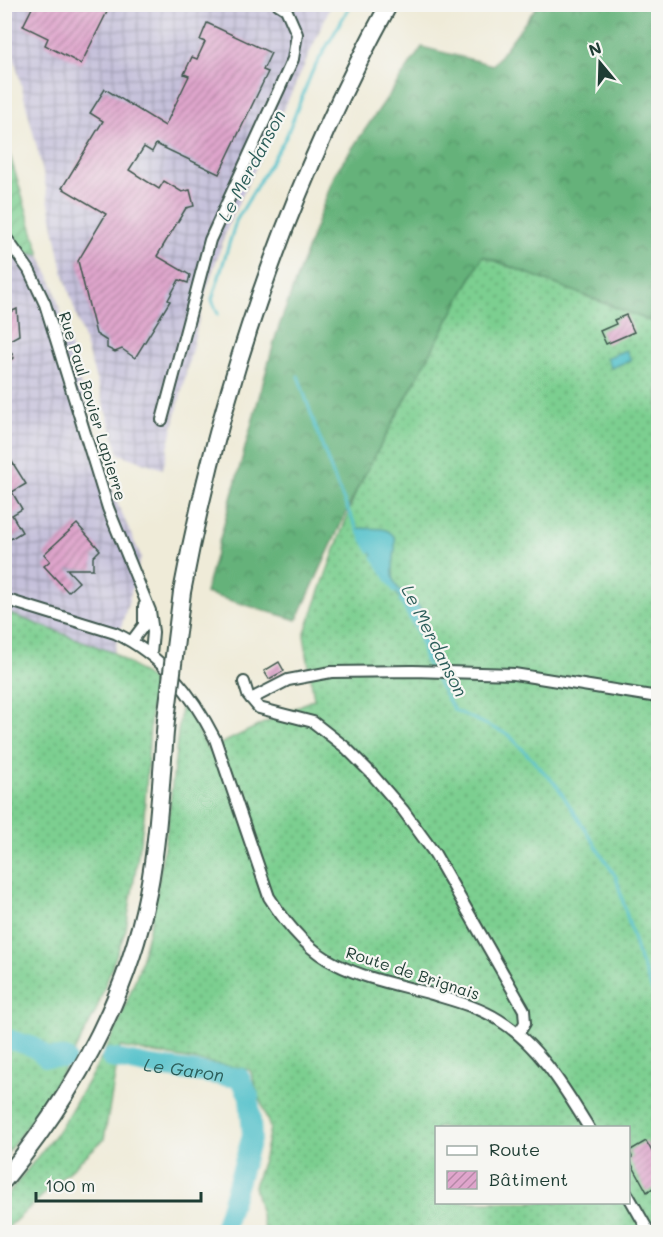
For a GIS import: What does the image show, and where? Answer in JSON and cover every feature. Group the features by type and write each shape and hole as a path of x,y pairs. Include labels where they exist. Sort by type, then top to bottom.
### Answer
{"highway":[{"path":"4,1180 46,1125 82,1069 123,982 140,928 152,870 166,720 182,592 216,437 252,315 280,238 323,135 388,4"}],"street":[{"path":"162,420 210,240 293,59 297,34 286,9 278,4"},
{"name":"Rue Paul Bovier Lapierre","path":"4,235 29,270 45,304 108,508 150,611 153,632 151,654"},
{"name":"Rue Paul Bovier Lapierre","path":"132,641 144,625 142,591"},
{"name":"Route de Brignais","path":"4,599 81,622 132,641 151,654 193,700 214,739 269,897 282,917 299,936 317,952 336,964 468,1005 498,1019 518,1034 547,1065 588,1126"},
{"path":"251,699 288,680 332,672 413,671 514,674 658,697"},
{"path":"244,682 248,694 259,708 313,722 345,747 403,810 435,854 524,1010 525,1023 518,1034"},
{"path":"630,1199 649,1233"}],"shaded area":[{"path":"4,5 331,5 230,221 205,294 163,469 119,454 63,272 42,168 5,21"},
{"path":"4,246 10,255 24,253 40,255 54,287 89,415 116,500 141,557 114,653 5,612"}],"green space":[{"path":"538,5 658,5 658,337 653,322 483,256 357,489 297,620 205,593 277,332 335,173 422,47 493,65"},
{"path":"4,136 40,255 24,253 5,227"},
{"path":"483,256 653,322 658,337 658,1232 265,1232 254,1186 264,1157 270,1128 250,1070 120,1047 104,1139 5,1230 5,1198 61,1127 97,1066 118,1025 138,972 152,918 167,829 182,699 208,750 314,699 304,635 357,489"},
{"path":"5,612 114,653 153,681 144,818 126,929 95,1013 67,1065 5,1156"}],"water":[{"path":"626,350 631,360 611,368 606,358"},
{"path":"358,528 383,529 395,538 394,580 399,589 422,611 430,657 428,661 425,661 419,635 405,607 357,530"}],"building":[{"path":"34,4 111,4 81,64 45,45 48,38 23,26"},
{"path":"207,23 271,53 263,70 268,72 219,174 156,144 152,152 144,147 129,170 159,189 164,181 182,192 190,190 194,206 186,208 157,256 190,275 188,283 179,280 168,300 170,301 135,358 122,349 115,352 107,348 107,341 96,334 78,261 106,214 62,188 103,121 90,113 105,89 165,126 189,76 184,74 192,57 197,59 205,42 200,40"},
{"path":"17,309 19,335 6,342 14,358 4,363 4,315"},
{"path":"626,315 634,332 606,344 600,331 616,324 614,320"},
{"path":"4,449 26,484 12,492 22,509 12,515 22,532 4,543"},
{"path":"77,524 100,550 93,557 93,569 67,569 79,582 68,592 44,566 50,561 44,554"},
{"path":"279,662 284,671 269,679 264,671"},
{"path":"646,1141 654,1155 658,1152 658,1185 647,1192 630,1161 632,1157 630,1150"}],"waterway":[{"name":"Le Merdanson","path":"218,314 212,300 236,221 286,137 312,72 351,4"},
{"name":"Le Merdanson","path":"298,376 338,488 370,552"},
{"name":"Le Merdanson","path":"373,557 395,592"},
{"name":"Le Merdanson","path":"400,600 419,635 425,661 430,668"},
{"name":"Le Merdanson","path":"433,674 454,710 509,735 557,786 616,877 638,955 658,1005"},
{"name":"Le Garon","path":"4,1038 34,1047 46,1057 66,1058"},
{"name":"Le Garon","path":"111,1058 240,1078 249,1096 252,1136 223,1232"}]}
